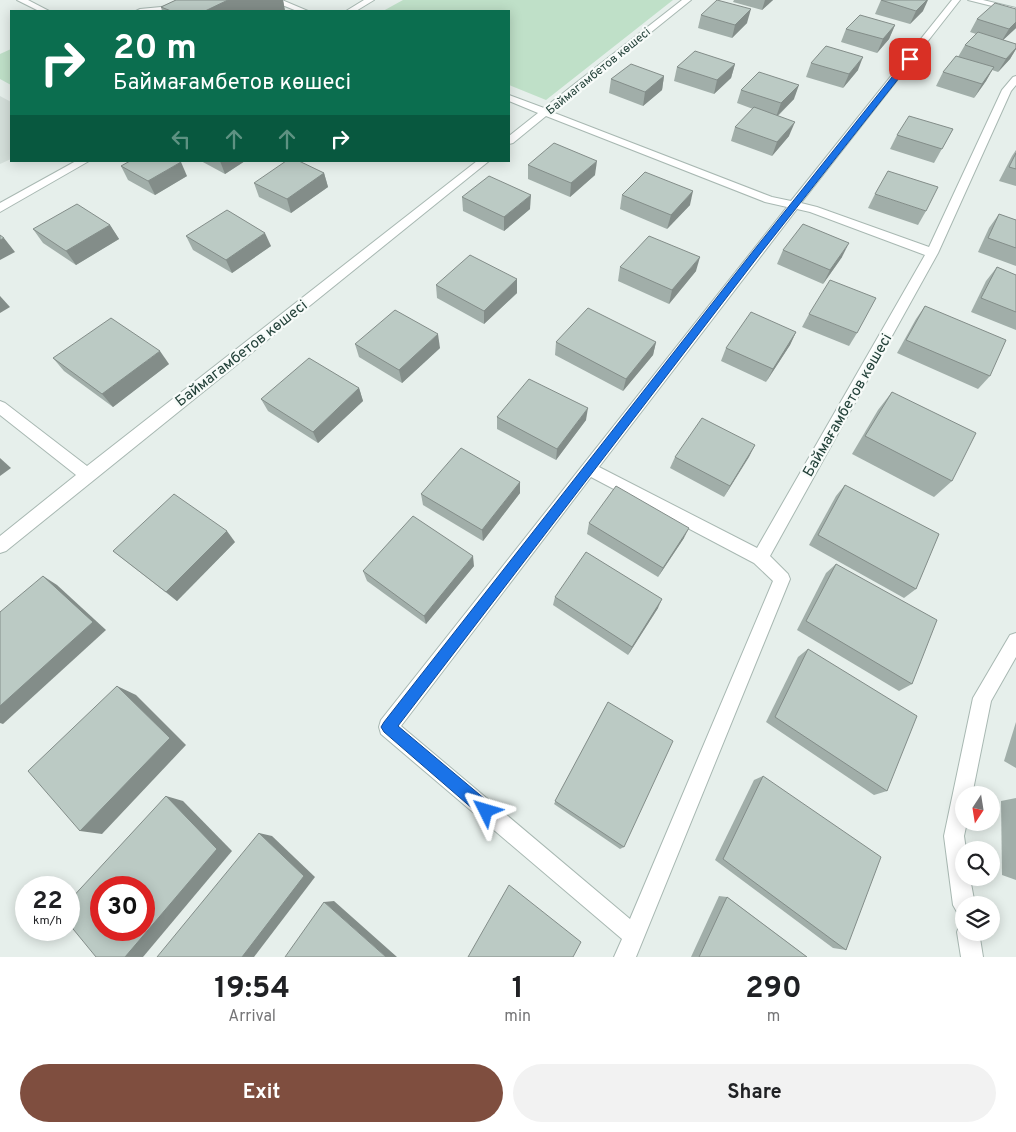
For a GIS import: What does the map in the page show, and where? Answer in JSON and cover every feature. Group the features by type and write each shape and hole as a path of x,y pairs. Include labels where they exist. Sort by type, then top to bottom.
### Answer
{"street":[{"path":"21,0 43,10"},
{"path":"274,0 301,10"},
{"path":"352,10 370,0"},
{"name":"Баймагамбетов көшесі","path":"510,140 687,0"},
{"path":"634,936 388,727 757,252 956,0"},
{"path":"972,0 1016,10"},
{"path":"152,10 189,7"},
{"name":"Баймағамбетов көшесі","path":"760,558 932,253 1007,90 1016,79"},
{"path":"510,98 769,200 813,209 932,253"},
{"path":"0,208 82,162"},
{"name":"Баймагамбетов көшесі","path":"0,546 86,475 483,162"},
{"path":"0,407 86,475"},
{"path":"589,469 760,558 782,579 625,957"},
{"path":"963,896 954,836 982,698 1016,641"},
{"path":"969,941 972,957"}],"shaded area":[{"path":"0,96 10,101 10,159 0,164"}],"green space":[{"path":"403,0 673,0 546,100 510,85 510,10 385,10"},
{"path":"10,49 10,84 0,79 0,54"}],"building":[{"path":"176,0 228,0 207,10 168,10 161,7"},
{"path":"717,0 751,9 735,25 701,15"},
{"path":"881,0 927,0 916,11"},
{"path":"995,3 1016,9 1016,22 1009,29 977,19"},
{"path":"860,15 895,25 883,39 846,29"},
{"path":"978,32 1016,44 1016,48 1006,59 965,45"},
{"path":"826,46 863,57 849,74 811,63"},
{"path":"695,51 735,64 717,80 677,67"},
{"path":"956,56 994,67 982,84 943,72"},
{"path":"631,64 664,76 645,92 611,79"},
{"path":"759,72 799,85 781,103 741,90"},
{"path":"754,107 795,122 777,142 735,127"},
{"path":"909,116 953,129 942,149 897,135"},
{"path":"554,143 597,161 571,183 528,165"},
{"path":"1016,153 1016,169 1009,167"},
{"path":"128,162 181,162 148,181 121,166"},
{"path":"285,162 301,162 324,173 287,199 254,183"},
{"path":"888,171 938,187 926,211 875,194"},
{"path":"645,172 693,191 671,215 622,195"},
{"path":"489,176 531,195 504,217 462,197"},
{"path":"77,204 110,225 66,251 33,229"},
{"path":"227,210 265,233 226,260 186,236"},
{"path":"999,214 1016,220 1016,248 988,238"},
{"path":"803,224 849,243 830,270 783,250"},
{"path":"649,236 700,257 672,290 620,267"},
{"path":"470,255 517,279 484,311 436,285"},
{"path":"997,267 1016,275 1016,312 981,298"},
{"path":"830,280 876,298 857,333 809,314"},
{"path":"925,306 1006,340 990,376 906,340"},
{"path":"588,308 656,342 626,379 556,342"},
{"path":"395,310 438,334 399,370 355,344"},
{"path":"751,312 796,332 773,369 726,348"},
{"path":"111,318 160,351 102,394 53,358"},
{"path":"309,358 359,388 313,432 261,399"},
{"path":"529,379 588,408 557,449 497,417"},
{"path":"892,392 976,433 952,481 865,436"},
{"path":"702,418 755,445 730,486 675,457"},
{"path":"461,448 520,482 482,530 421,494"},
{"path":"845,485 939,534 916,589 818,535"},
{"path":"616,486 689,528 663,568 589,523"},
{"path":"174,494 227,531 166,592 113,551"},
{"path":"413,516 473,556 424,616 363,571"},
{"path":"586,552 662,599 632,647 555,597"},
{"path":"836,564 937,620 912,684 806,621"},
{"path":"43,576 93,622 0,706 0,612"},
{"path":"808,649 917,716 887,791 775,717"},
{"path":"117,686 170,738 80,831 28,771"},
{"path":"608,702 673,741 624,847 555,801"},
{"path":"763,776 881,857 846,950 723,859"},
{"path":"166,796 217,849 155,922 155,876 92,876"},
{"path":"259,833 304,876 242,957 157,957"},
{"path":"90,878 90,941 139,941 125,957 96,957 80,937 80,889"},
{"path":"509,885 581,942 573,957 468,957"},
{"path":"727,897 807,957 699,957"},
{"path":"324,902 386,957 285,957"}],"route":[{"path":"486,811 388,727 757,252 910,59"}]}
